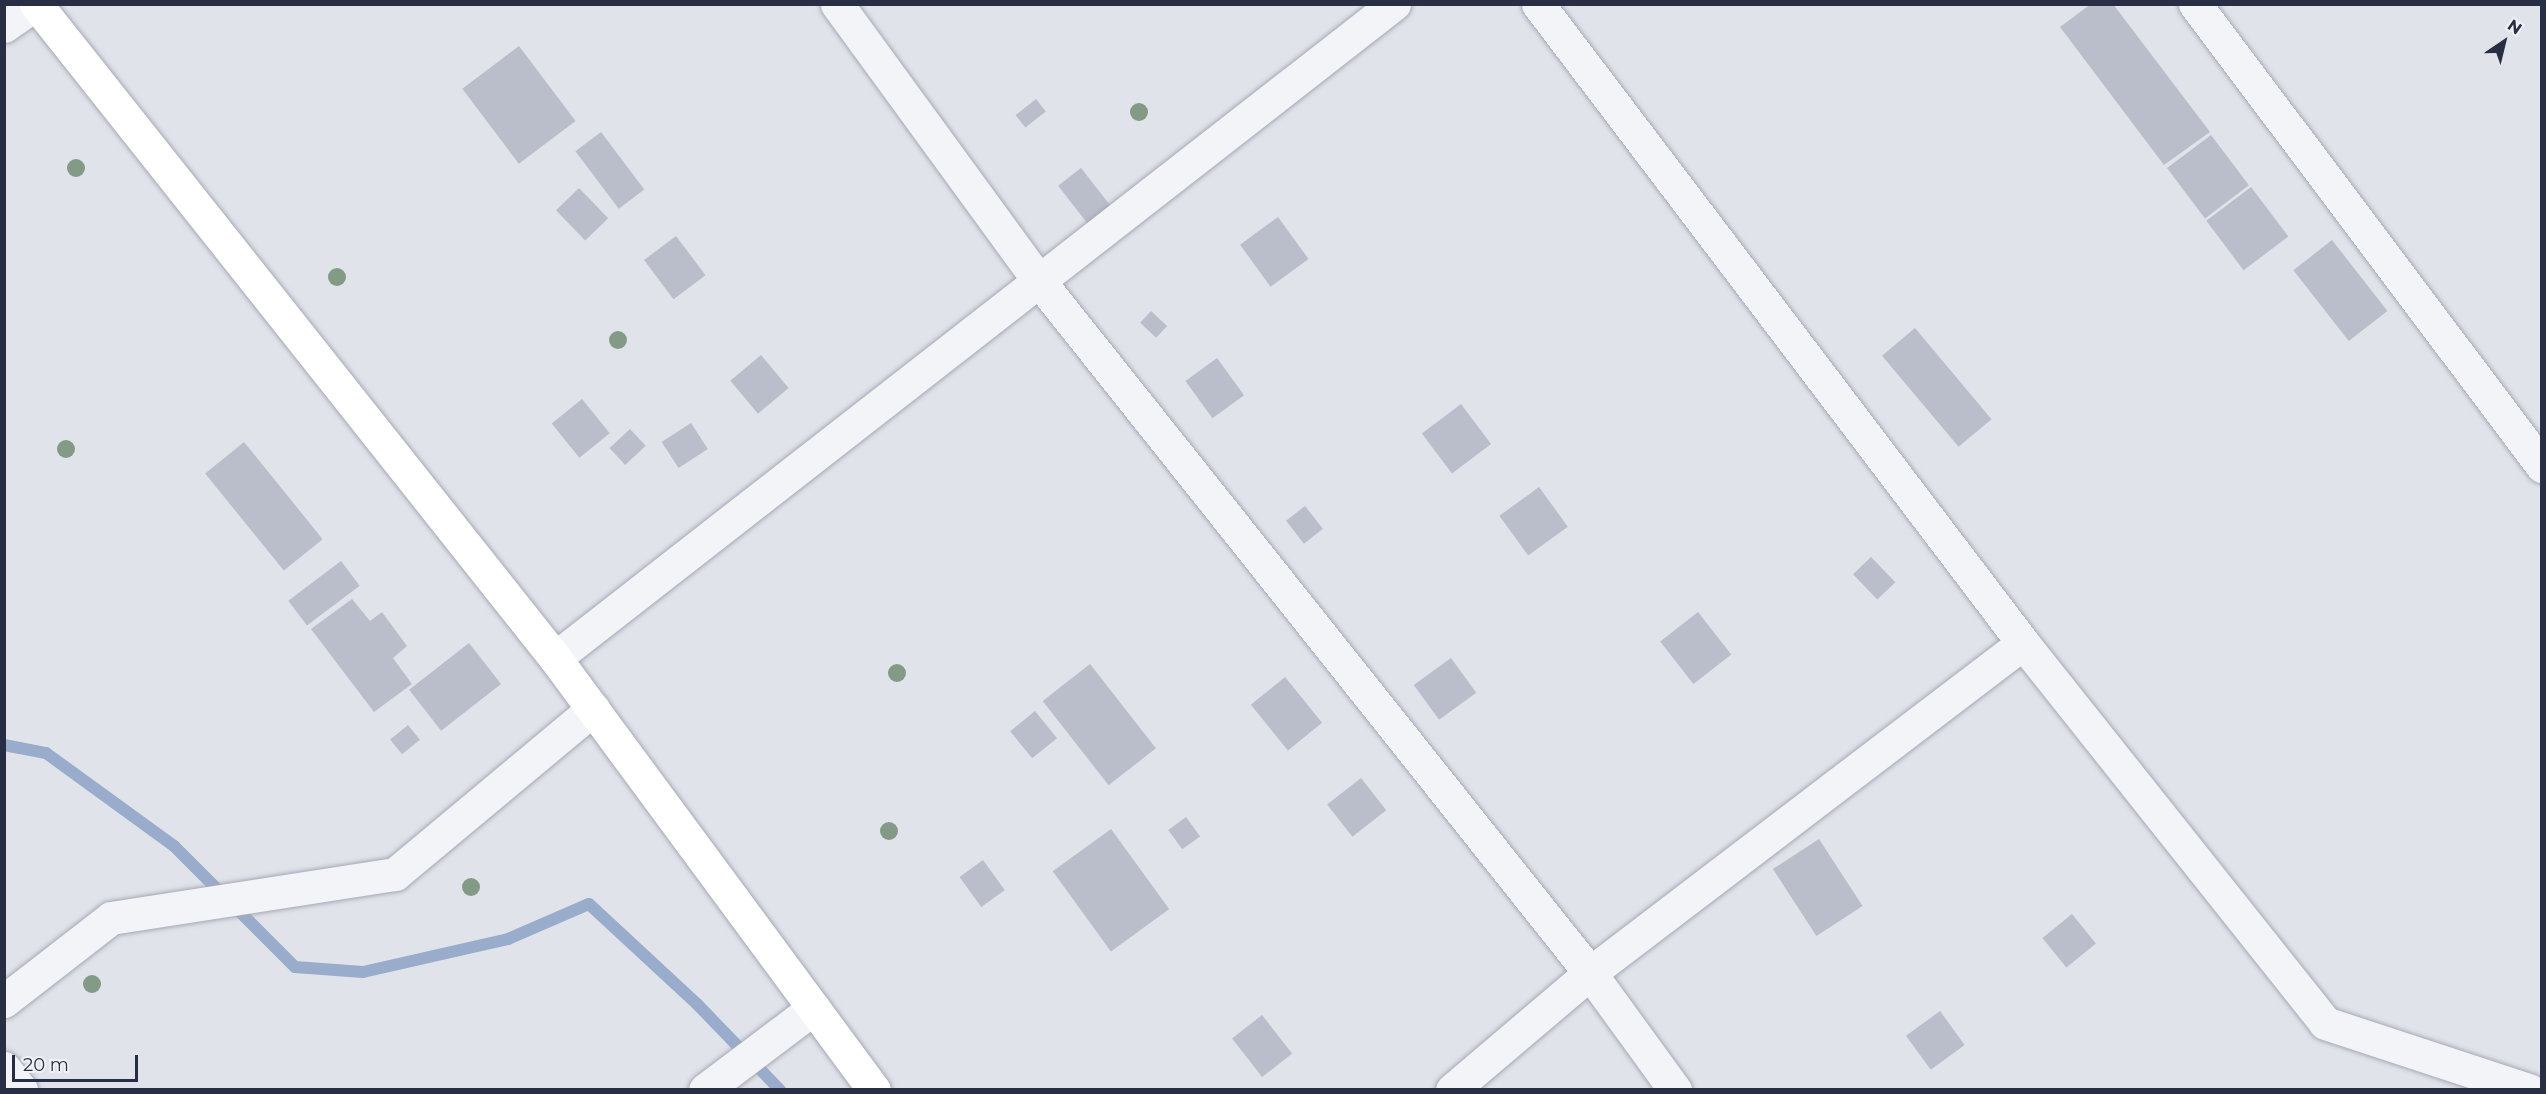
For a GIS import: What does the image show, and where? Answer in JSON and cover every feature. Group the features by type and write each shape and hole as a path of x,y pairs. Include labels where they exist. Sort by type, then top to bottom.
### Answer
{"main road":[{"path":"35,4 555,658 874,1089"}],"street":[{"path":"4,26 35,4"},
{"path":"837,4 1039,281 1590,973 1676,1089"},
{"path":"555,658 1394,4"},
{"path":"1538,4 2024,643 2325,1023 2529,1089"},
{"path":"2195,4 2541,466"},
{"path":"1452,1089 1590,973 2024,643"},
{"path":"4,1001 111,918 395,874 593,709"},
{"path":"705,1089 814,1008"},
{"path":"4,1068 21,1089"}],"building":[{"path":"2091,4 2113,4 2210,132 2164,165 2060,27"},
{"path":"519,46 576,121 519,164 462,89"},
{"path":"1036,99 1046,112 1025,128 1016,115"},
{"path":"601,132 644,190 619,209 575,151"},
{"path":"2211,135 2249,185 2205,218 2167,168"},
{"path":"1081,168 1115,211 1092,229 1058,186"},
{"path":"2251,187 2288,237 2244,270 2206,221"},
{"path":"579,188 608,218 585,240 556,210"},
{"path":"1278,217 1309,259 1271,287 1240,245"},
{"path":"676,236 705,275 674,299 644,260"},
{"path":"2332,240 2387,311 2349,341 2293,270"},
{"path":"1151,311 1167,326 1156,338 1140,323"},
{"path":"1915,328 1991,419 1959,447 1882,356"},
{"path":"761,355 789,388 758,414 730,381"},
{"path":"1217,358 1244,395 1212,418 1185,381"},
{"path":"582,399 610,433 579,458 552,424"},
{"path":"1461,404 1491,444 1452,473 1422,433"},
{"path":"691,423 708,449 679,468 662,442"},
{"path":"630,429 646,446 625,465 610,448"},
{"path":"244,442 323,539 284,571 205,473"},
{"path":"1539,487 1568,527 1528,555 1499,516"},
{"path":"1305,506 1323,529 1304,544 1286,521"},
{"path":"1871,557 1895,582 1877,600 1853,574"},
{"path":"341,561 360,586 307,625 288,601"},
{"path":"352,599 370,621 382,612 407,646 393,658 412,684 374,712 311,629"},
{"path":"1698,612 1731,655 1693,684 1660,642"},
{"path":"469,643 501,684 441,731 409,690"},
{"path":"1451,658 1476,693 1439,720 1414,685"},
{"path":"1090,664 1156,748 1109,785 1043,701"},
{"path":"1285,677 1322,723 1288,751 1251,705"},
{"path":"1035,711 1057,738 1032,758 1010,731"},
{"path":"408,725 420,740 402,754 390,739"},
{"path":"1361,778 1386,810 1352,837 1327,804"},
{"path":"1186,817 1200,836 1182,849 1168,830"},
{"path":"1111,829 1169,909 1111,951 1053,871"},
{"path":"1819,839 1863,906 1816,936 1773,869"},
{"path":"983,860 1005,890 981,907 960,877"},
{"path":"2072,914 2096,944 2066,967 2042,938"},
{"path":"1940,1011 1965,1045 1931,1070 1906,1036"},
{"path":"1262,1015 1292,1054 1262,1077 1232,1038"}],"waterway":[{"path":"4,745 46,753 174,846 295,967 363,972 508,939 589,904 697,1004 780,1090"}]}
